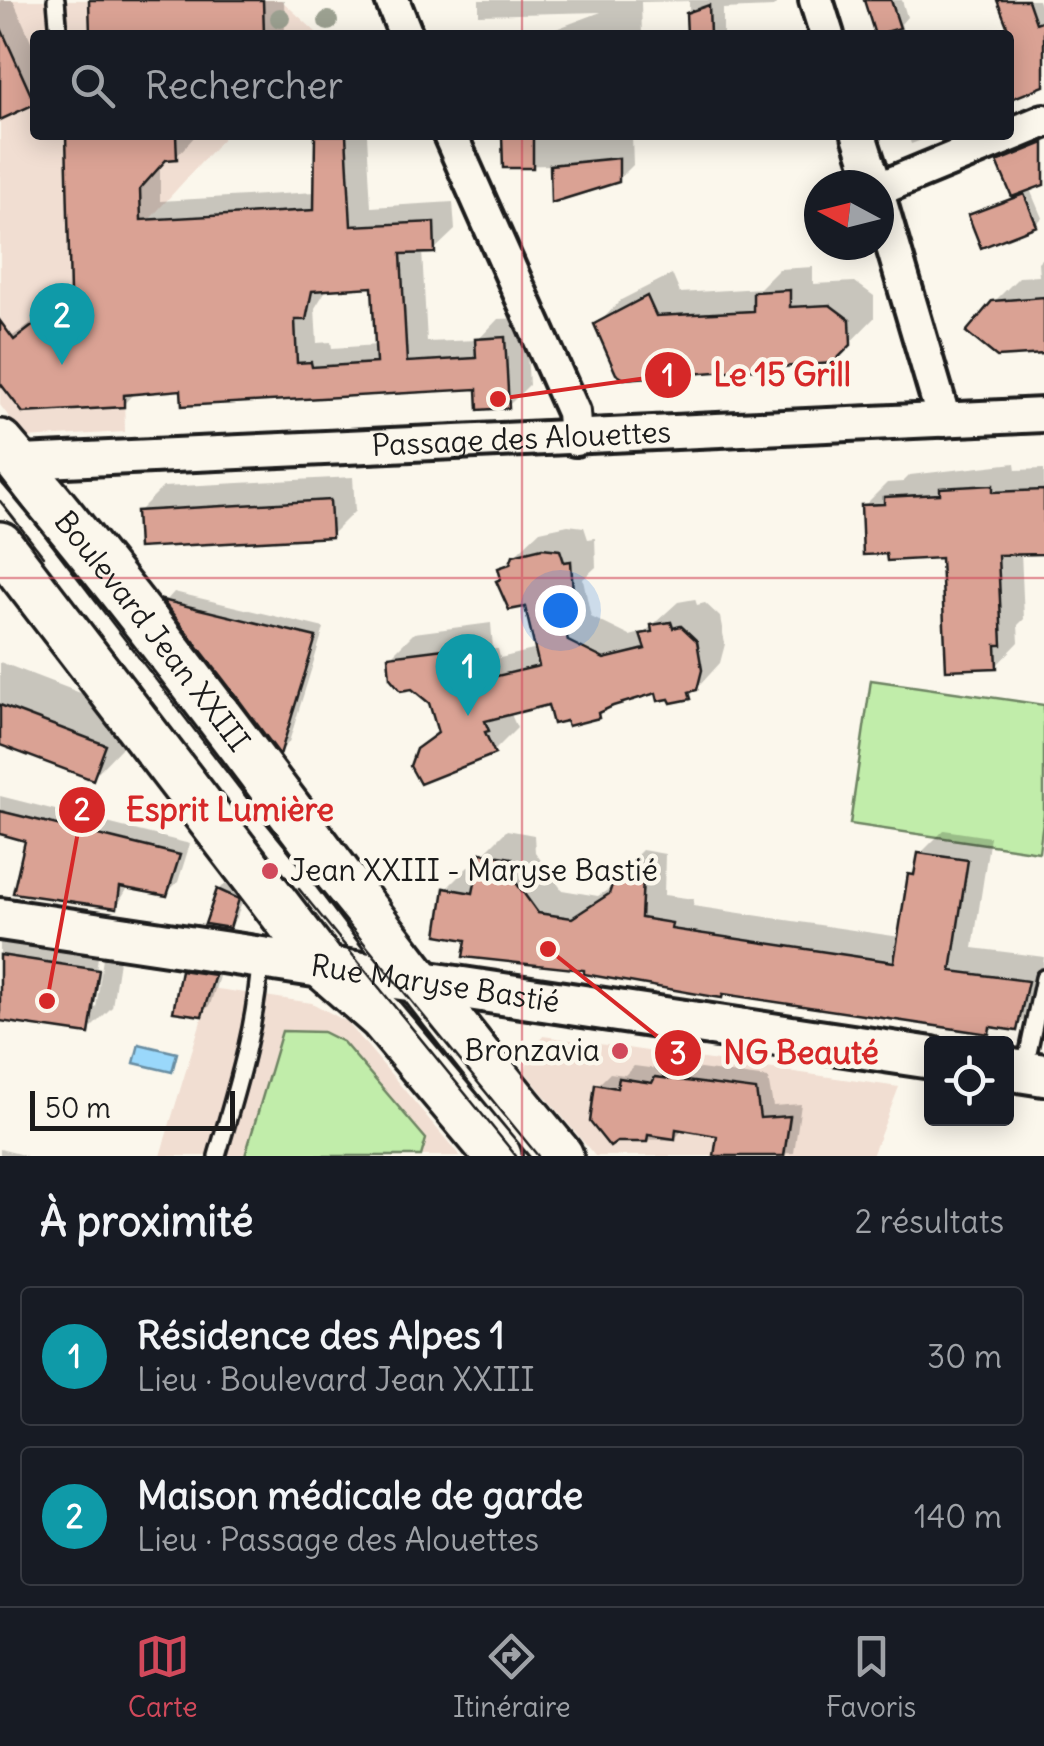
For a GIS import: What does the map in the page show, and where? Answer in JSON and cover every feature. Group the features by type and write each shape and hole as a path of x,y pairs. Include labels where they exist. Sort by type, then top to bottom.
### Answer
{"main road":[{"name":"Boulevard Jean XXIII","path":"5,456 560,1156"},
{"path":"0,545 324,967 382,1018 498,1156"}],"street":[{"path":"392,0 404,30"},
{"path":"816,0 825,30"},
{"path":"1014,133 1044,121"},
{"path":"452,140 573,412 574,439"},
{"path":"861,140 871,170"},
{"path":"894,180 996,140"},
{"path":"894,249 944,420"},
{"name":"Passage des Alouettes","path":"5,456 574,439 1044,415"},
{"name":"Rue Maryse Bastié","path":"0,919 924,1057"}],"lane":[{"path":"56,0 58,23"},
{"path":"216,1156 243,1070 258,999 260,958"},
{"path":"1025,1072 1044,978"}],"shaded area":[{"path":"0,0 281,0 314,30 30,30 30,140 221,140 120,252 125,432 25,438 0,405"},
{"path":"211,988 312,1003 347,1022 460,1156 160,1156"},
{"path":"543,1036 899,1087 872,1156 595,1156 524,1071"}],"green space":[{"path":"871,680 1044,705 1044,814 1039,852 850,824"},
{"path":"282,1031 323,1032 343,1042 426,1139 421,1156 245,1156"}],"water":[{"path":"139,1044 177,1053 172,1072 134,1063"}],"building":[{"path":"89,0 263,0 264,30 90,30"},
{"path":"864,0 891,0 900,28 873,30"},
{"path":"997,0 1028,0 1036,23 1044,20 1044,86 1014,98 1014,30 1009,30"},
{"path":"709,5 710,30 687,30 686,13"},
{"path":"0,26 30,93 30,106 0,120"},
{"path":"66,140 176,140 177,159 166,160 140,189 141,220 314,210 315,140 346,140 351,226 434,222 435,253 401,254 407,362 476,358 475,339 505,337 509,408 478,410 477,389 182,406 181,390 124,395 124,407 23,413 0,383 0,321 14,340 39,321 71,333","holes":["372,287 376,363 312,367 311,362 297,363 295,320 306,320 312,291"]},
{"path":"502,140 533,140 533,168 503,168"},
{"path":"1044,143 1044,185 1012,197 997,162"},
{"path":"619,158 619,182 551,203 550,165"},
{"path":"1024,194 1037,226 981,248 968,215"},
{"path":"790,290 790,307 830,305 850,320 851,345 833,363 624,379 616,374 594,324 647,296 656,316 753,311 753,292"},
{"path":"1044,297 1044,354 997,357 966,332 992,301"},
{"path":"993,485 993,492 1044,490 1044,554 998,555 1002,645 996,645 997,668 946,670 941,558 887,561 886,554 863,555 861,505 884,504 884,497 940,494 940,488"},
{"path":"330,500 332,537 138,548 136,511"},
{"path":"542,548 560,550 564,562 571,561 573,593 559,598 568,641 604,659 645,649 640,634 652,632 651,625 671,622 673,628 681,626 697,641 702,670 697,690 689,692 691,699 671,703 669,699 658,701 656,693 613,706 598,713 599,718 568,726 566,721 553,724 548,705 485,721 489,731 485,732 495,754 420,784 410,766 416,749 438,733 429,703 412,689 401,691 390,678 388,656 468,646 470,672 474,672 476,681 539,666 525,607 509,610 496,581 501,579 498,568 510,564 513,555"},
{"path":"162,600 316,637 280,755 233,692"},
{"path":"0,705 106,745 93,780 0,745"},
{"path":"0,811 180,855 167,896 120,887 117,908 13,893 25,841 0,834"},
{"path":"481,853 512,858 512,877 538,913 572,918 609,894 616,873 643,877 641,918 672,923 671,929 894,962 908,874 914,875 918,853 968,860 951,971 1028,981 1017,1031 990,1027 989,1034 723,994 722,998 709,996 584,974 584,970 463,957 466,940 437,935 444,888 473,893"},
{"path":"217,889 239,899 230,928 205,924"},
{"path":"0,955 99,970 89,1034 0,1021"},
{"path":"181,970 215,975 202,1016 173,1012"},
{"path":"655,1077 756,1090 760,1118 790,1116 784,1156 714,1156 717,1136 676,1129 675,1139 648,1135 647,1142 617,1142 610,1147 590,1122 595,1084 617,1088 619,1078 652,1083"}],"tram line":[{"path":"0,477 266,823 538,1156"},
{"path":"0,501 43,556"},
{"path":"299,889 516,1156"}],"place":[{"name":"Maison médicale de garde","path":"62,365"},
{"name":"Le 15 Grill","path":"498,399"},
{"name":"Résidence des Alpes 1","path":"468,716"},
{"name":"Jean XXIII - Maryse Bastié","path":"270,871"},
{"name":"NG Beauté","path":"548,949"},
{"name":"Esprit Lumière","path":"47,1001"},
{"name":"Bronzavia","path":"620,1051"}]}
